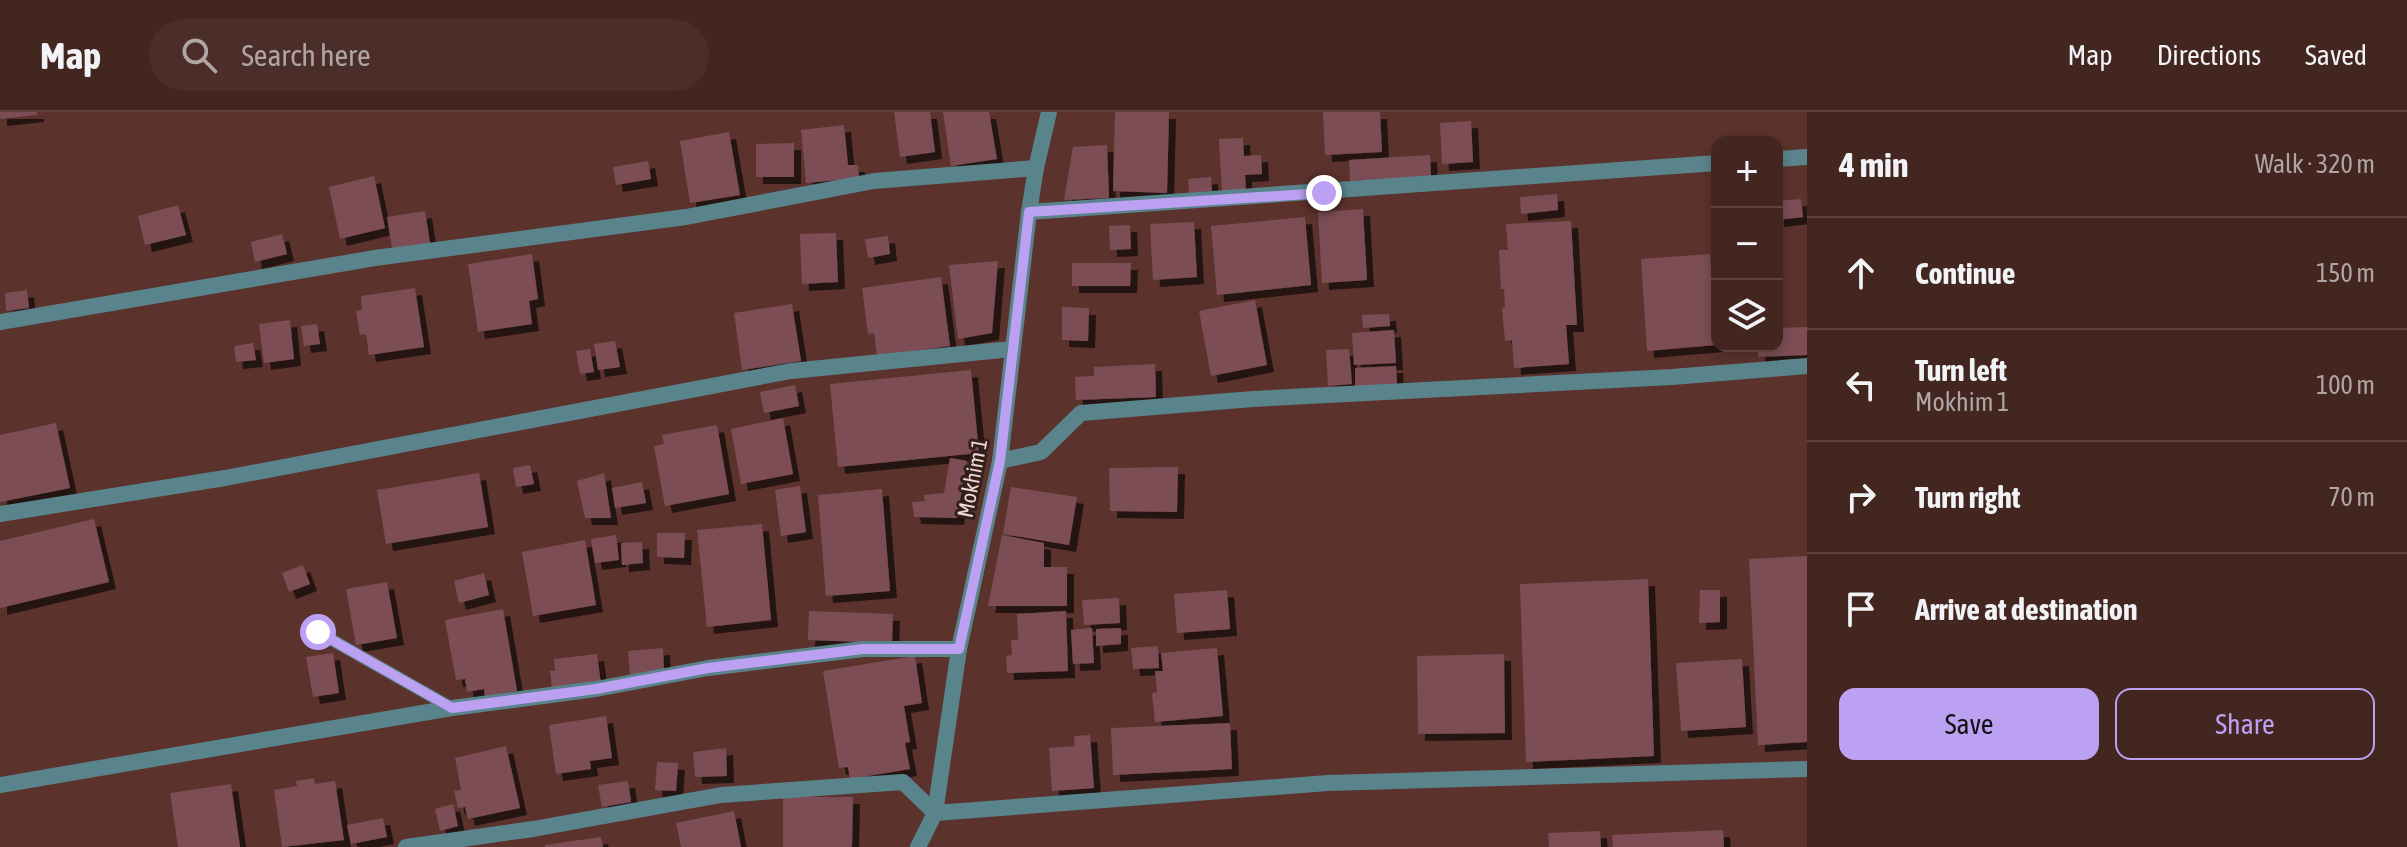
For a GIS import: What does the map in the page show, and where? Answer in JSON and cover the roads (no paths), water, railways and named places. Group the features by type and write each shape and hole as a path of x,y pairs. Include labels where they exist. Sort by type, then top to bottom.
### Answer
{"street":[{"name":"Mokhim 1","path":"918,847 935,813 959,649 1000,461 1029,212 1049,112"},
{"path":"1783,159 1807,157"},
{"path":"1029,212 1711,163"},
{"path":"0,322 375,258 686,217 874,181 1036,168"},
{"path":"0,514 225,478 791,371 1012,349"},
{"path":"1000,461 1041,452 1081,413 1253,399 1672,377 1807,366"},
{"path":"0,785 452,708 596,689 708,668 863,649 959,649"},
{"path":"406,847 533,829 721,795 903,782 935,813 1328,783 1807,769"}],"lane":[{"path":"318,632 452,708"}]}
